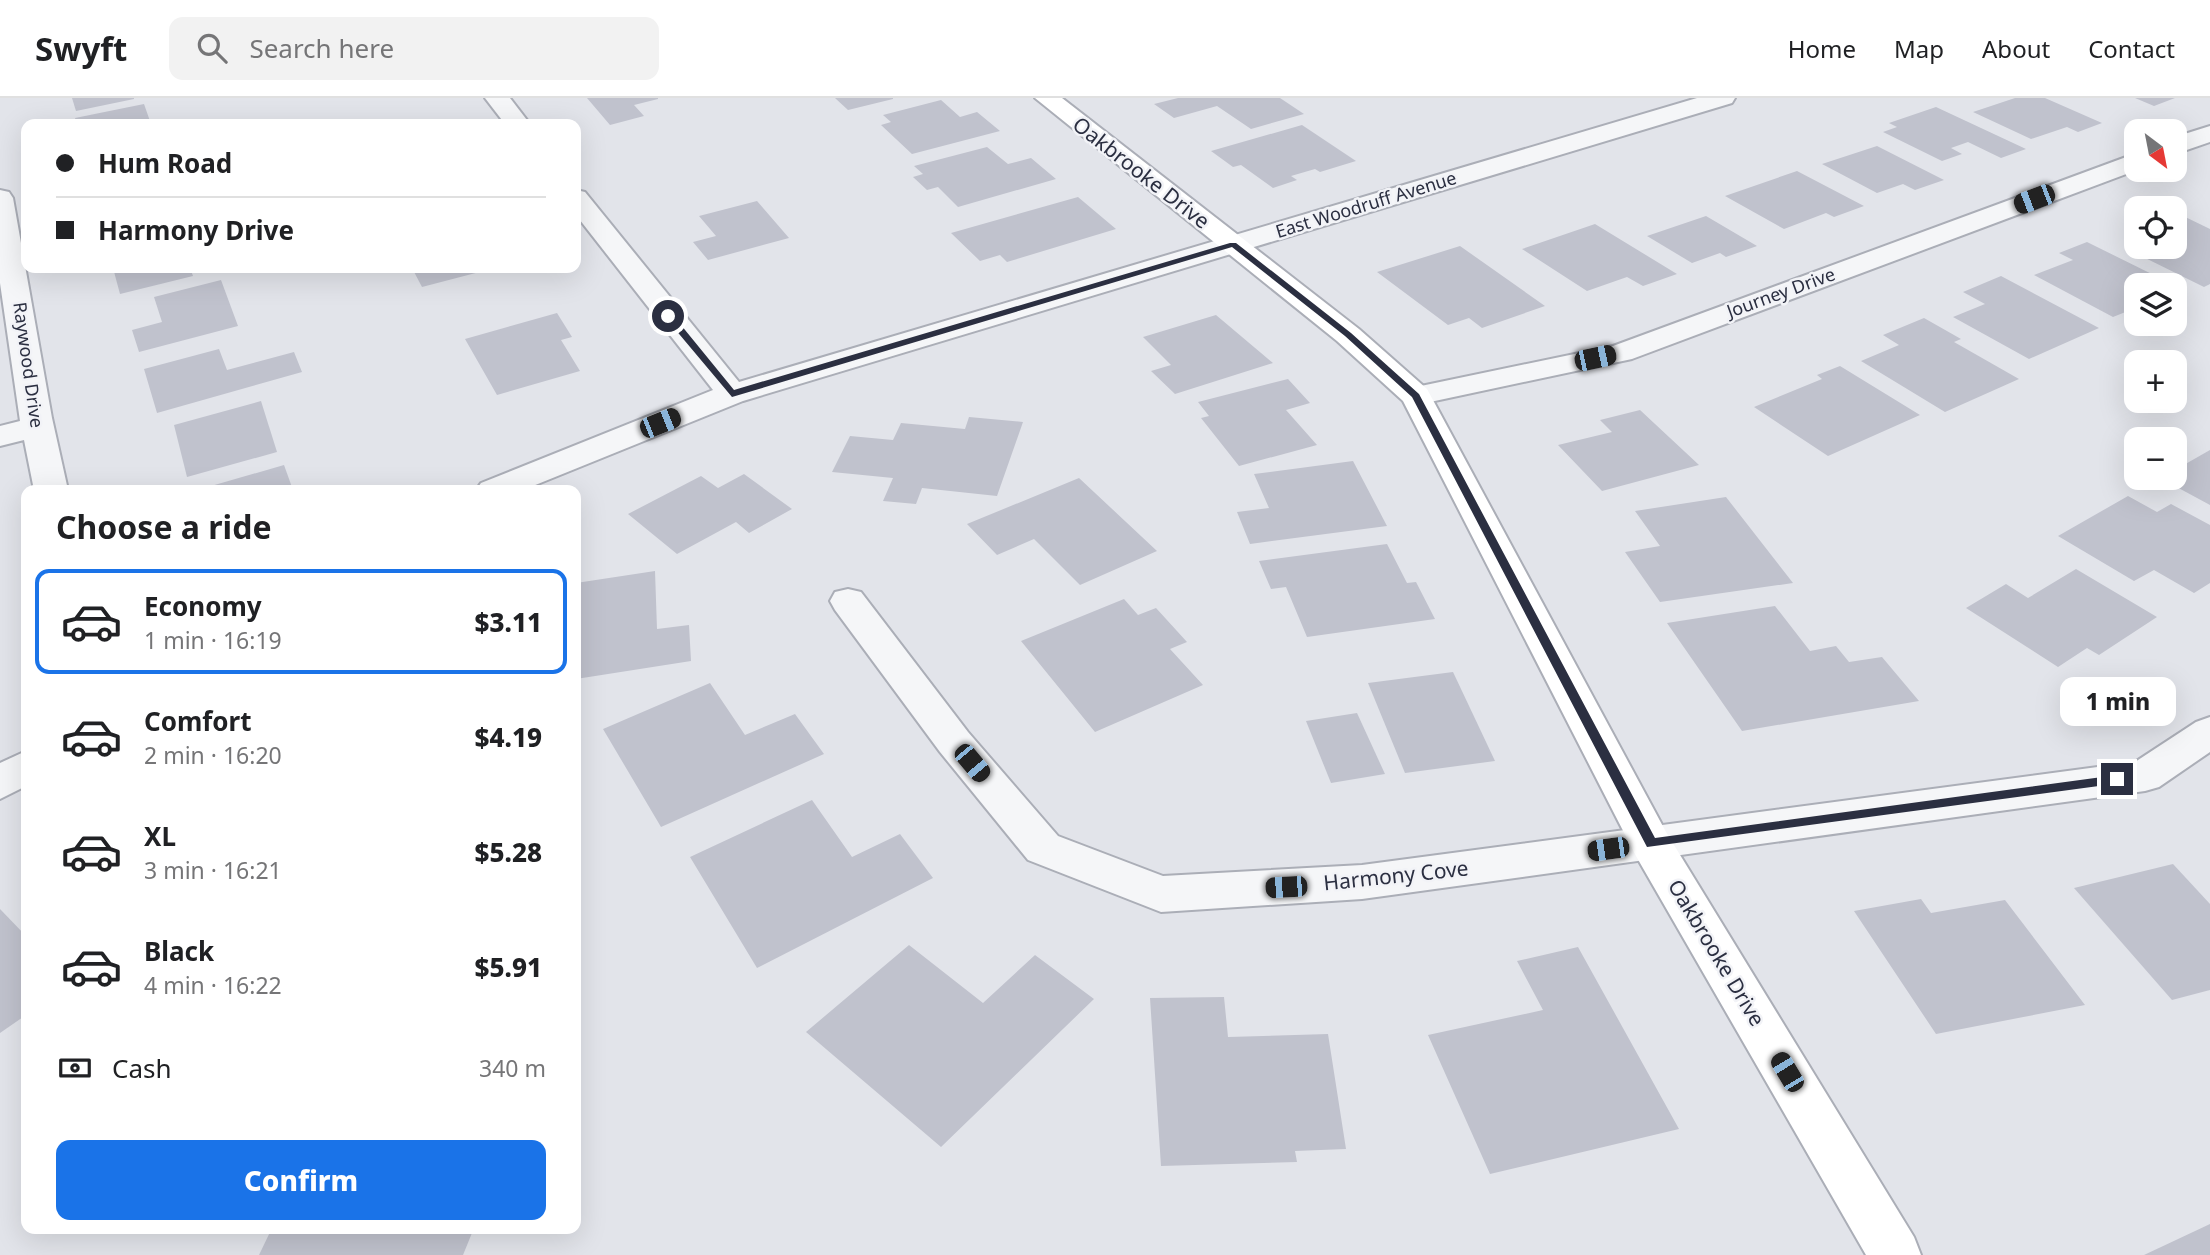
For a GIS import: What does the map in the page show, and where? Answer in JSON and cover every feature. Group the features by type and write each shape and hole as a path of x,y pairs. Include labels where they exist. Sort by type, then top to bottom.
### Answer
{"street":[{"path":"497,98 514,119"},
{"name":"Oakbrooke Drive","path":"1047,98 1348,335 1416,396 1651,844 1895,1255"},
{"name":"East Woodruff Avenue","path":"505,485 732,394 1723,98"},
{"path":"2188,142 2210,134"},
{"name":"Journey Drive","path":"1416,396 1621,352 2124,166"},
{"name":"Raywood Drive","path":"0,198 17,286 35,427 50,485"},
{"path":"581,204 732,394"},
{"path":"0,436 35,427"},
{"name":"Harmony Cove","path":"848,601 954,742 1043,848 1161,894 1362,882 2144,776 2210,732"},
{"path":"0,783 21,769"}],"building":[{"path":"72,98 134,98 134,99 76,111"},
{"path":"587,98 658,99 634,105 644,116 610,125"},
{"path":"835,98 893,98 893,99 848,110"},
{"path":"1178,98 1280,98 1304,114 1251,129 1217,106 1174,118 1154,104"},
{"path":"2015,98 2045,98 2102,123 2078,132 2067,127 2031,139 1973,112"},
{"path":"2135,98 2175,98 2154,106"},
{"path":"941,100 960,117 977,112 1000,131 912,154 881,125 891,122 883,115"},
{"path":"144,104 149,119 75,119"},
{"path":"1936,107 2026,149 2001,158 1968,142 1951,148 1962,154 1942,161 1883,132 1897,127 1889,123"},
{"path":"1302,125 1356,161 1320,172 1315,169 1291,176 1297,180 1273,188 1241,165 1233,167 1211,151"},
{"path":"1877,146 1944,180 1915,190 1903,184 1877,193 1822,164"},
{"path":"987,147 1008,164 1031,158 1056,179 958,207 938,187 927,190 913,177 923,174 914,166"},
{"path":"1797,171 1864,206 1834,217 1826,213 1784,229 1725,196"},
{"path":"1078,197 1116,229 1007,262 1000,255 980,261 951,233"},
{"path":"757,201 789,238 708,260 693,242 716,236 699,216"},
{"path":"1706,216 1757,246 1726,257 1720,253 1692,263 1647,236"},
{"path":"2187,218 2210,229 2210,284 2204,287 2187,279 2187,273 2176,273 2147,259 2187,259"},
{"path":"1595,224 1677,274 1643,286 1627,277 1587,291 1522,249"},
{"path":"2087,242 2150,273 2124,273 2124,313 2113,317 2034,275 2073,260 2059,253"},
{"path":"1460,246 1545,306 1482,328 1469,318 1448,325 1377,272"},
{"path":"114,273 192,273 193,276 120,294"},
{"path":"415,273 476,273 422,287"},
{"path":"2001,276 2099,328 2029,359 1953,317 1985,304 1963,292"},
{"path":"221,280 238,326 139,352 132,330 162,322 154,297"},
{"path":"557,313 572,337 561,340 580,371 497,395 465,339"},
{"path":"1216,315 1273,363 1175,394 1151,371 1171,365 1143,337"},
{"path":"1924,318 1961,339 1954,342 2019,379 1945,412 1861,361 1899,345 1883,335"},
{"path":"219,349 227,370 294,352 302,372 157,413 144,369"},
{"path":"1840,366 1920,415 1828,456 1754,407 1822,379 1817,375"},
{"path":"1288,379 1310,403 1286,410 1317,445 1239,466 1201,418 1209,416 1198,402"},
{"path":"261,401 277,452 187,477 174,425"},
{"path":"1640,410 1699,465 1602,491 1558,445 1612,432 1600,420"},
{"path":"969,417 1023,422 997,496 922,488 916,504 883,501 893,478 832,472 850,436 893,440 901,423 965,429"},
{"path":"2210,450 2210,505 2182,490 2187,490 2187,463"},
{"path":"1353,461 1387,526 1250,544 1237,512 1269,508 1254,474"},
{"path":"284,465 291,485 214,485"},
{"path":"744,474 792,509 749,533 736,522 677,554 628,514 701,476 718,488"},
{"path":"1079,478 1157,551 1080,585 1034,539 997,555 967,524"},
{"path":"2128,496 2157,512 2171,504 2210,525 2210,583 2194,593 2154,570 2134,581 2058,536"},
{"path":"1726,497 1793,583 1660,602 1625,552 1660,546 1635,511"},
{"path":"1387,544 1407,583 1416,582 1435,619 1307,637 1286,587 1271,589 1259,561"},
{"path":"2076,569 2157,617 2099,655 2087,648 2058,667 1966,608 2006,584 2028,598"},
{"path":"655,571 657,629 689,625 691,661 581,678 581,582"},
{"path":"1124,599 1138,615 1156,608 1187,642 1170,649 1203,685 1095,732 1021,641"},
{"path":"1775,606 1810,651 1836,646 1849,662 1882,657 1919,701 1742,731 1667,623"},
{"path":"1453,672 1495,761 1405,773 1368,683"},
{"path":"710,683 745,735 795,714 824,754 661,827 603,729"},
{"path":"1357,713 1385,774 1331,783 1306,721"},
{"path":"812,800 852,857 900,834 933,878 757,968 690,857"},
{"path":"2173,864 2210,904 2210,990 2172,1000 2074,888"},
{"path":"1921,899 1931,913 2005,900 2085,1005 1936,1034 1854,911"},
{"path":"0,909 21,931 21,1018 0,1033"},
{"path":"909,945 983,1003 1035,955 1094,999 941,1147 806,1032"},
{"path":"1578,947 1679,1129 1490,1174 1428,1035 1543,1010 1517,961"},
{"path":"1224,997 1228,1037 1328,1034 1346,1149 1295,1151 1297,1162 1161,1166 1150,998"},
{"path":"2210,1224 2210,1255 2144,1255"},
{"path":"269,1234 472,1234 463,1255 259,1255"}],"route":[{"path":"668,316 732,394 1233,244 1348,335 1416,396 1651,844 2117,779"}]}
